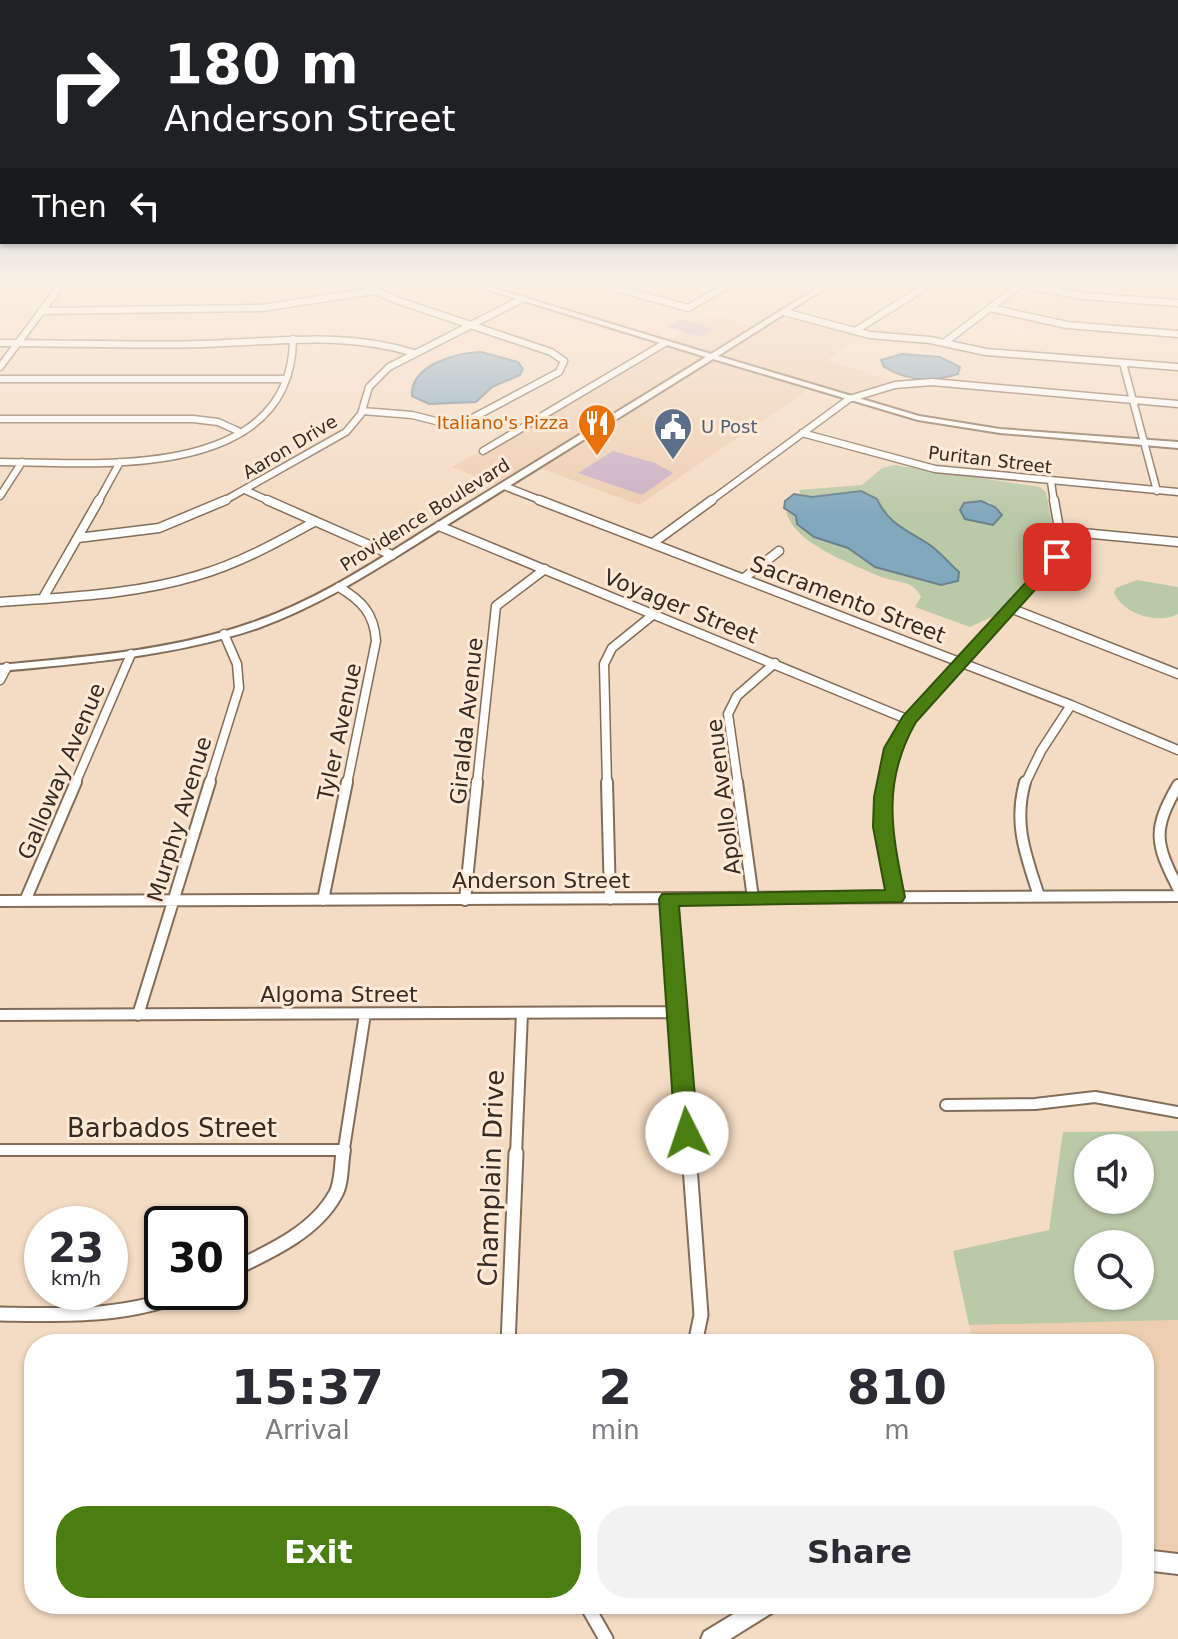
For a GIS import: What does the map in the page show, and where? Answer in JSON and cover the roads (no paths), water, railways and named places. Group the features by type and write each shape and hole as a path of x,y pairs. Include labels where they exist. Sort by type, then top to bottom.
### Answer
{"main road":[{"name":"Providence Boulevard","path":"4,668 131,654 224,634 287,613 339,587 704,361"},
{"path":"726,361 849,399 957,425 1178,445"},
{"path":"1154,1561 1178,1564"},
{"path":"711,1639 752,1614"}],"street":[{"path":"0,462 120,462 178,457 262,418 273,408 292,361"},
{"name":"Aaron Drive","path":"78,538 159,528 195,515 245,490 346,432 362,411 369,387 377,376 400,361"},
{"path":"362,411 412,415 444,423 465,422 563,368 564,361"},
{"path":"483,451 634,361"},
{"path":"1104,361 1178,367"},
{"path":"1123,363 1157,491"},
{"path":"0,379 286,379"},
{"path":"653,543 849,399 895,385 932,382 1178,404"},
{"path":"0,419 193,419 218,422 238,431"},
{"name":"Puritan Street","path":"802,433 935,469 1178,492"},
{"path":"0,496 22,462"},
{"path":"43,598 120,462"},
{"path":"896,897 882,827 883,797 893,748 909,720 1057,557 1062,546 1061,531 1051,482"},
{"name":"Sacramento Street","path":"504,486 1071,705 1178,750"},
{"path":"245,490 392,555"},
{"path":"0,602 179,581 249,557 314,522"},
{"name":"Voyager Street","path":"439,526 909,720"},
{"path":"1061,531 1178,542"},
{"path":"744,578 779,551"},
{"name":"Giralda Avenue","path":"465,900 496,606 545,569"},
{"name":"Tyler Avenue","path":"323,900 376,641 376,624 371,611 364,601 339,587"},
{"path":"1010,608 1178,674"},
{"path":"610,899 604,664 612,648 654,614"},
{"name":"Murphy Avenue","path":"138,1015 239,688 237,664 224,634"},
{"name":"Galloway Avenue","path":"25,901 131,654"},
{"name":"Apollo Avenue","path":"753,898 728,714 737,696 775,663"},
{"path":"0,680 4,668"},
{"path":"1039,896 1020,838 1018,807 1024,779 1033,761 1071,705"},
{"path":"1178,785 1159,816 1156,828 1157,847 1178,888"},
{"name":"Anderson Street","path":"0,901 1178,896"},
{"path":"669,899 701,1315 697,1334"},
{"name":"Algoma Street","path":"0,1015 677,1012"},
{"name":"Champlain Drive","path":"508,1334 522,1013"},
{"path":"248,1261 301,1233 322,1214 337,1193 365,1014"},
{"path":"946,1105 1035,1104 1095,1097 1178,1112"},
{"name":"Barbados Street","path":"0,1150 345,1150"},
{"path":"0,1314 97,1314 144,1309"},
{"path":"592,1614 606,1639"}],"water":[{"path":"516,361 523,369 520,375 492,387 476,402 429,404 412,396 413,385 418,376 436,363"},
{"path":"882,361 949,361 960,367 958,374 920,379 884,367"},
{"path":"861,491 877,499 881,508 899,526 938,551 959,572 958,581 941,585 875,567 848,548 814,537 797,524 796,516 784,508 785,501 794,494 812,497"},
{"path":"981,501 995,507 1002,515 993,525 965,519 960,510 964,503"}],"place":[{"name":"Italiano's Pizza","path":"597,457"},
{"name":"U Post","path":"673,461"}]}
